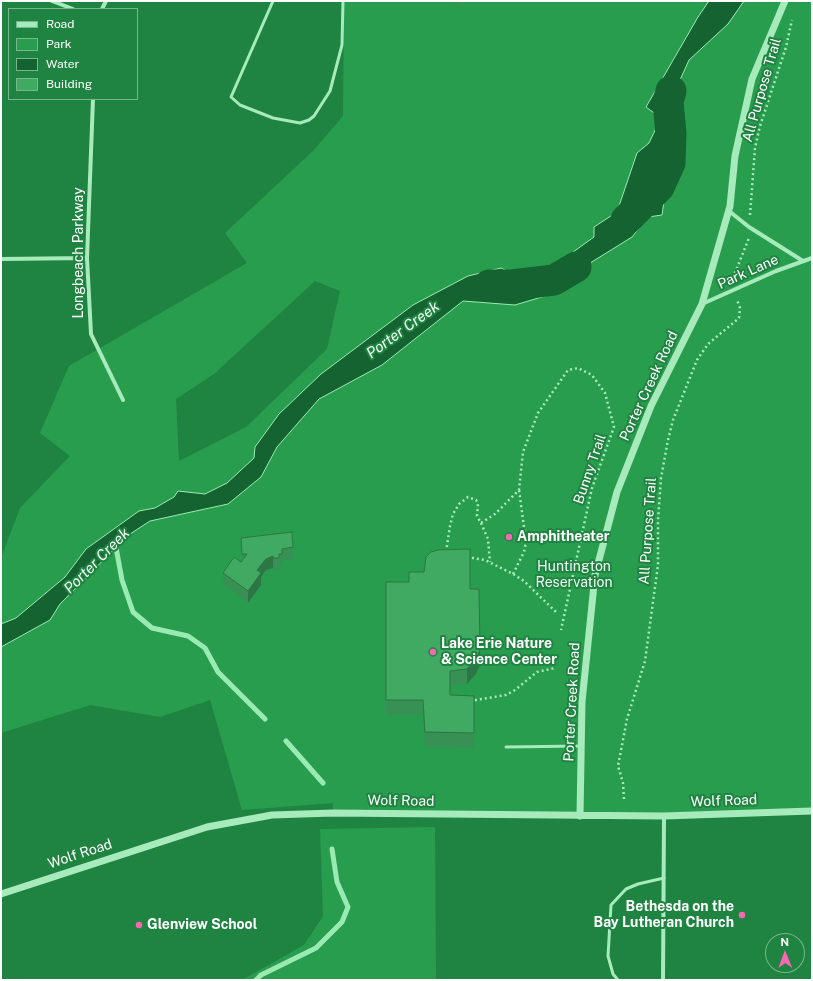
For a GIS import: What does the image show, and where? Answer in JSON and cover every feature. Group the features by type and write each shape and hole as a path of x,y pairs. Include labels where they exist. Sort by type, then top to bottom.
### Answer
{"street":[{"path":"52,1 70,8"},
{"name":"Porter Creek Road","path":"580,816 582,702 594,575 617,492 651,406 702,304 729,211 735,156 752,79 785,1"},
{"name":"Longbeach Parkway","path":"93,100 87,258 91,334 123,400"},
{"name":"Park Lane","path":"729,211 749,227 803,261"},
{"path":"1,259 87,258"},
{"name":"Park Lane","path":"702,304 776,271 812,258"},
{"name":"Wolf Road","path":"1,894 207,827 272,815 333,813 664,816 812,811"},
{"path":"663,980 664,816"}],"lane":[{"path":"273,1 231,94 233,101 273,118 300,123 309,120 319,110 330,91 340,60 342,45 343,1"},
{"path":"506,747 582,746"},
{"path":"618,980 613,974 608,956 610,905 626,889 638,884 664,878"}],"path":[{"name":"All Purpose Trail","path":"750,210 755,148 760,126 786,47 793,12"},
{"path":"731,284 749,238"},
{"name":"All Purpose Trail","path":"624,799 623,783 618,766 627,719 645,661 650,631 658,565 658,520 661,478 668,440 675,413 697,360 708,344 739,318 740,308 737,301"},
{"name":"Bunny Trail","path":"513,574 524,552 526,542 519,490 523,452 538,413 568,370 578,368 592,375 605,393 614,427 592,488 561,630"},
{"path":"481,523 495,514 519,490"},
{"path":"446,556 446,546 453,514 459,504 468,498 476,500 478,504 477,516 488,539 490,562"},
{"path":"464,556 490,562 513,574 524,581 556,612"},
{"path":"465,702 487,700 506,695 515,690 537,672 555,668"}],"green space":[{"name":"Huntington Reservation","path":"344,1 812,1 812,811 664,816 333,813 333,803 242,810 210,700 160,717 90,705 1,733 1,558 20,508 70,456 40,433 69,366 247,263 225,233 313,151 343,116","holes":["315,281 340,291 327,349 246,427 179,461 176,399 214,374"]},
{"path":"435,827 436,980 242,980 304,945 323,916 320,829"}],"water":[{"path":"709,1 744,1 728,24 689,60 680,80 681,108 651,184 664,201 662,215 648,217 632,237 574,273 555,293 515,305 463,301 382,365 319,399 277,447 261,477 228,504 150,521 127,536 60,604 50,620 1,647 1,624 16,618 65,577 86,549 139,511 155,508 174,497 178,491 205,494 227,483 254,458 255,447 279,414 321,374 413,305 468,276 501,268 535,284 552,274 551,268 594,237 594,227 617,212 637,153 649,143 661,118 646,107 698,17"}],"building":[{"path":"292,532 293,547 282,549 282,554 279,554 279,558 273,558 273,556 266,559 257,570 261,573 248,591 223,573 234,557 241,562 247,554 242,554 241,538"},
{"name":"Lake Erie Nature & Science Center","path":"470,549 470,589 479,589 480,650 476,659 467,669 450,671 450,695 474,696 474,733 425,732 423,700 386,700 386,582 409,582 409,572 424,572 426,557 431,552 438,550"}],"waterway":[{"name":"Porter Creek","path":"626,220 659,187 670,163 671,134 668,102 671,91"},
{"name":"Porter Creek","path":"489,285 512,285 554,280 576,267"},
{"path":"115,542 122,580 133,612 152,628 188,636 205,648 218,672 265,719"},
{"path":"286,741 323,783"},
{"path":"256,980 261,975 316,948 342,922 348,907 337,882 332,849"}],"place":[{"name":"Amphitheater","path":"509,537"},
{"name":"Lake Erie Nature & Science Center","path":"433,652"},
{"name":"Bethesda on the Bay Lutheran Church","path":"742,915"},
{"name":"Glenview School","path":"139,925"}]}
